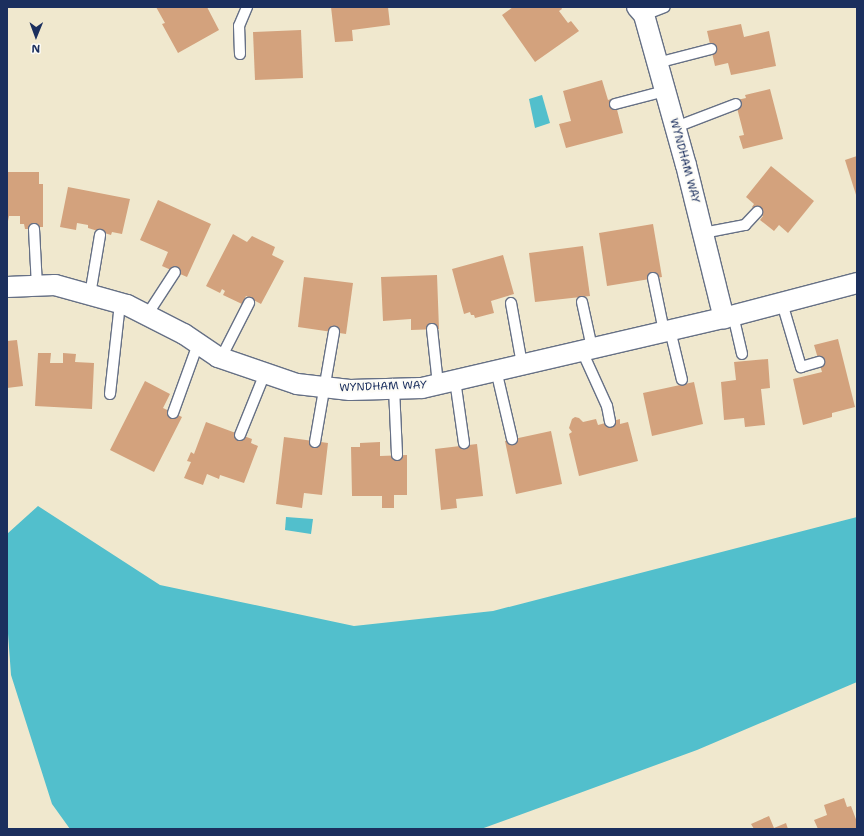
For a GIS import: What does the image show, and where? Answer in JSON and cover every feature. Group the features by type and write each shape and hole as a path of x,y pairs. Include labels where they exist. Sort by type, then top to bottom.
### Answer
{"street":[{"name":"WYNDHAM WAY","path":"641,11 658,63 676,127 703,233 729,316"},
{"name":"WYNDHAM WAY","path":"7,287 55,285 120,303 184,334 221,358 297,384 350,390 422,388 667,331 854,284"}],"lane":[{"path":"240,54 239,26 247,7"},
{"path":"641,11 665,7"},
{"path":"658,63 711,49"},
{"path":"615,104 665,91"},
{"path":"676,127 736,104"},
{"path":"703,233 745,225 757,212"},
{"path":"34,229 37,286"},
{"path":"90,295 100,235"},
{"path":"147,315 175,272"},
{"path":"653,278 682,380"},
{"path":"582,302 587,349 607,406 610,422"},
{"path":"110,394 120,303"},
{"path":"221,358 250,303"},
{"path":"511,303 522,364"},
{"path":"782,303 801,367 819,362"},
{"path":"729,316 742,354"},
{"path":"432,329 464,442"},
{"path":"316,442 334,332"},
{"path":"173,413 198,344"},
{"path":"496,370 512,439"},
{"path":"240,435 265,373"},
{"path":"394,388 397,455"}],"water":[{"path":"542,95 550,123 535,128 529,99"},
{"path":"38,506 160,585 354,626 493,611 857,517 857,682 697,750 481,829 70,829 52,804 11,675 7,620 7,534"},
{"path":"286,517 313,519 311,534 285,530"}],"building":[{"path":"156,7 207,7 219,30 178,53 162,24 165,23"},
{"path":"331,7 388,7 390,25 352,30 353,41 335,42"},
{"path":"513,7 561,7 562,9 559,11 568,23 571,21 579,31 535,62 502,15"},
{"path":"741,24 744,37 769,31 776,66 731,75 728,63 715,66 707,31"},
{"path":"301,30 303,78 255,80 253,32"},
{"path":"602,80 608,100 614,98 623,133 566,148 559,124 571,121 563,91"},
{"path":"770,89 783,139 743,149 739,136 744,135 736,104 737,100 746,98 745,95"},
{"path":"857,156 857,198 845,160"},
{"path":"771,166 814,201 788,233 779,225 774,231 760,220 763,216 752,207 754,204 746,197"},
{"path":"7,172 39,172 39,184 43,184 43,227 25,229 24,224 20,224 20,216 9,216 7,221"},
{"path":"68,187 130,199 122,234 112,232 111,235 88,228 88,225 77,223 76,230 60,227"},
{"path":"158,200 211,224 187,277 162,266 168,252 140,240"},
{"path":"653,224 662,277 607,286 599,233"},
{"path":"233,234 247,242 252,236 275,247 272,255 284,261 261,304 246,296 242,304 223,295 225,291 222,289 220,293 206,286"},
{"path":"583,246 590,296 535,302 529,253"},
{"path":"503,255 514,294 491,301 494,313 475,318 470,312 464,314 452,269"},
{"path":"437,275 439,329 411,330 411,319 383,321 381,277"},
{"path":"304,277 353,283 346,334 298,327"},
{"path":"838,339 855,407 832,413 832,417 803,425 793,379 822,372 814,345"},
{"path":"17,340 23,386 7,388 7,341"},
{"path":"38,353 51,353 50,363 63,363 63,353 76,354 75,362 94,363 92,409 35,406"},
{"path":"768,359 770,388 761,389 765,425 745,427 744,418 724,420 721,382 736,380 734,362"},
{"path":"145,381 170,394 163,408 182,417 154,472 110,450"},
{"path":"694,382 703,424 652,436 643,393"},
{"path":"575,417 579,418 583,422 596,419 598,425 620,419 620,424 628,422 638,461 579,476 569,434 572,432 569,428 572,419"},
{"path":"206,422 252,439 251,443 258,446 244,483 220,475 219,479 207,474 203,485 184,478 191,462 187,461 191,452 194,454"},
{"path":"551,431 562,484 516,494 505,441"},
{"path":"284,437 328,443 322,495 304,493 302,508 276,504"},
{"path":"380,442 380,456 407,455 407,495 394,495 394,508 382,508 382,496 352,496 351,447 360,447 360,443"},
{"path":"477,444 483,496 456,499 457,508 441,510 435,449"},
{"path":"844,798 847,807 851,806 857,822 857,829 818,829 814,820 827,815 824,805"},
{"path":"769,816 774,828 786,823 788,829 754,829 751,824"}]}
